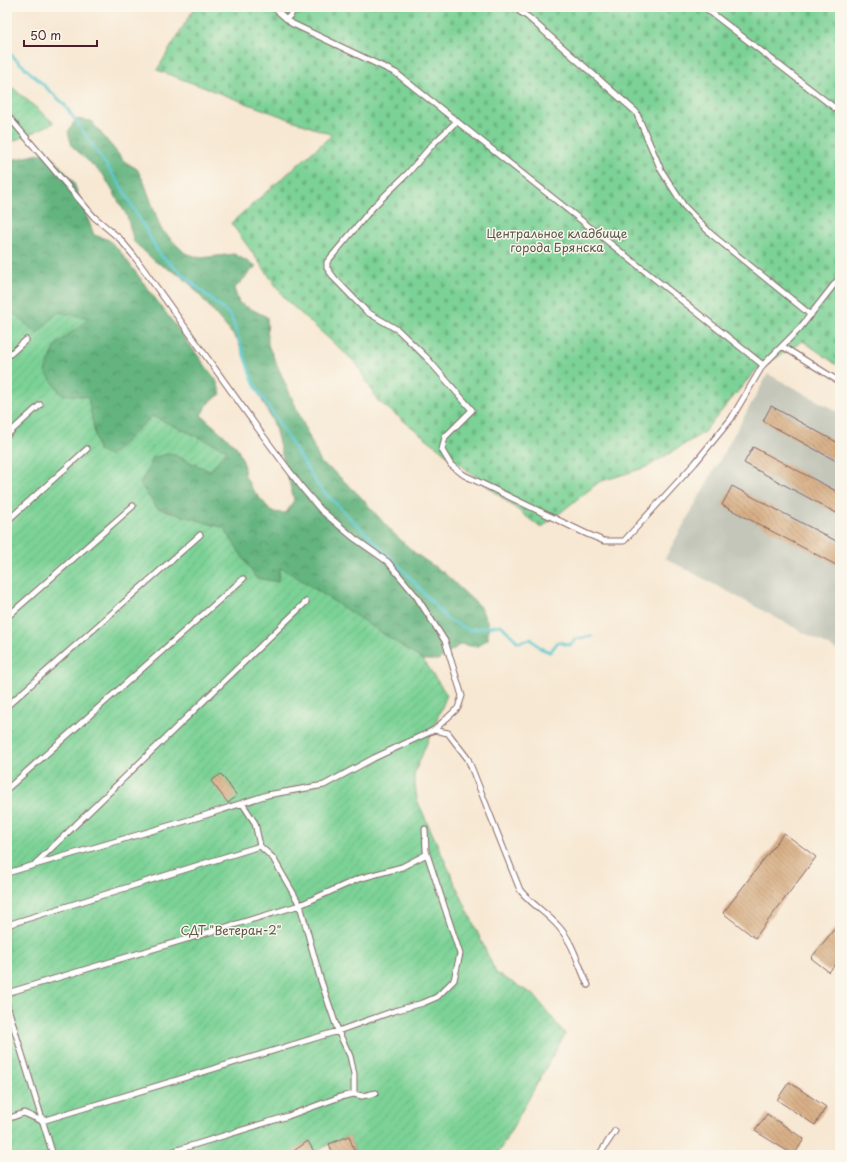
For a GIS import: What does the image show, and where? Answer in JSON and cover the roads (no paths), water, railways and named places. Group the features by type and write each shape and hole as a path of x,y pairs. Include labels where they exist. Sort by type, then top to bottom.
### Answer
{"lane":[{"path":"273,7 287,19 396,72 763,365"},
{"path":"287,19 297,7"},
{"path":"513,7 528,17 636,112 661,170 684,206 711,234 811,314"},
{"path":"704,7 840,112"},
{"path":"7,115 94,217 120,240 134,256 264,437 321,510 354,538 388,562 416,596 445,641 462,696 458,708 434,730 374,758 324,785 267,795 7,873"},
{"path":"457,121 433,144 408,173 374,206 332,254 327,262 327,268 367,312 398,330 426,357 472,410 445,438 442,450 451,465 464,475 604,541 624,541 695,463 731,419 763,365 811,314 840,277"},
{"path":"7,357 26,340"},
{"path":"782,346 840,382"},
{"path":"7,435 40,405"},
{"path":"7,521 87,449"},
{"path":"7,617 133,506"},
{"path":"7,706 200,535"},
{"path":"7,789 243,579"},
{"path":"33,866 306,602"},
{"path":"434,730 448,732 468,760 520,890 528,900 559,927 574,949 581,971 588,985"},
{"path":"242,803 256,823 260,846 273,858 300,905 320,978 338,1031 350,1056 354,1074 354,1094"},
{"path":"7,1119 24,1113 42,1121 338,1031 394,1011 423,1004 438,997 454,980 460,954 427,854 425,829"},
{"path":"7,925 260,846"},
{"path":"7,993 300,905 358,879 402,868 427,854"},
{"path":"7,1005 9,1019 52,1155"},
{"path":"161,1155 354,1094 362,1096 376,1093"},
{"path":"599,1155 615,1131"}],"waterway":[{"path":"7,51 64,104 122,188 160,255 231,316 254,384 319,487 406,573 447,619 469,630 501,625 518,642 531,639 540,648 550,652 558,642 570,645 576,639 592,636"}],"park label":[{"name":"Центральное кладбище города Брянска","path":"557,241"},
{"name":"СДТ \"Ветеран-2\"","path":"231,931"}]}
